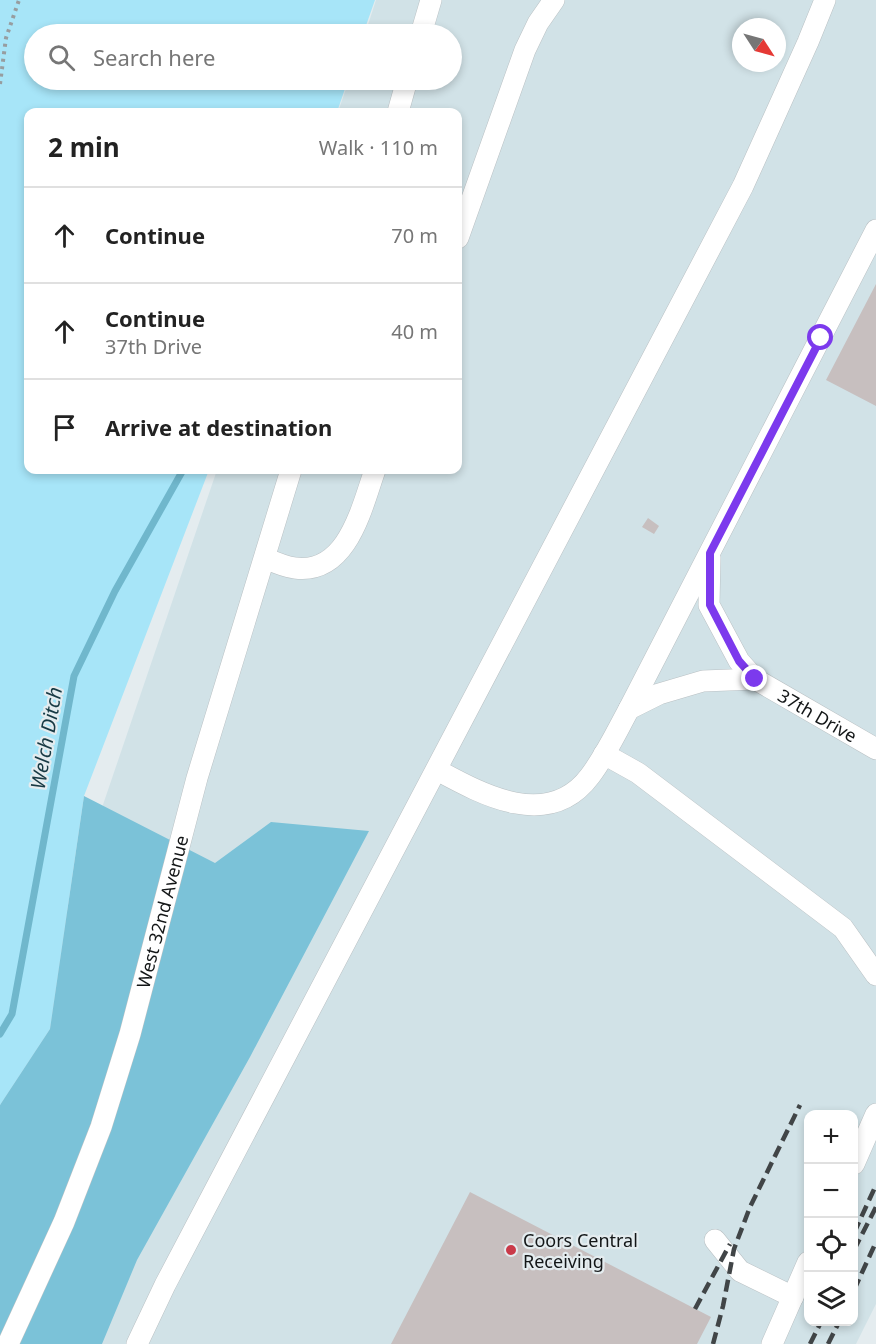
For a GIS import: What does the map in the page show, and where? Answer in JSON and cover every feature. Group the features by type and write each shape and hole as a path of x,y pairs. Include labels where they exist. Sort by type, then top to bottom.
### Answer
{"street":[{"path":"424,24 431,0"},
{"path":"462,227 525,50 538,23 554,0"},
{"path":"137,1344 165,1286 743,186 825,0"},
{"path":"399,108 404,90"},
{"path":"437,770 502,801 527,805 557,801 572,793 589,777 629,709 876,230"},
{"name":"West 32nd Avenue","path":"8,1344 64,1222 101,1127 136,1012 197,778 290,474"},
{"path":"265,558 294,568 326,563 340,550 354,530 374,474"},
{"name":"37th Drive","path":"710,553 710,605 739,661 755,679 876,749"},
{"path":"629,709 659,694 703,681 755,679"},
{"path":"604,754 638,772 843,928 876,975"},
{"path":"858,1155 876,1114"},
{"path":"715,1240 740,1271 793,1297"},
{"path":"772,1344 804,1271"}],"path":[{"path":"0,84 6,39 19,0"}],"shaded area":[{"path":"0,0 375,0 367,24 24,24 24,90 345,90 338,108 24,108 24,474 207,474 84,796 50,1029 0,1105"},
{"path":"376,0 876,0 876,1304 856,1344 0,1344 0,1107 216,474 462,474 462,108 339,108 346,90 462,90 462,24 368,24"},
{"path":"84,796 215,863 271,822 369,831 250,1057 137,1260 102,1344 0,1344 0,1105 50,1029"}],"building":[{"path":"876,284 876,406 826,380"},
{"path":"648,518 659,526 654,534 642,527"},
{"name":"Coors Central Receiving","path":"470,1192 711,1317 697,1344 391,1344"}],"waterway":[{"name":"Welch Ditch","path":"0,1034 12,1014 74,676 115,591 181,474"}],"railway":[{"path":"713,1344 734,1249 750,1207 800,1105"},
{"path":"858,1224 876,1185"},
{"path":"858,1242 876,1207"},
{"path":"858,1281 876,1242"},
{"path":"695,1309 730,1244"},
{"path":"810,1344 819,1326"},
{"path":"828,1344 837,1326"}],"place":[{"name":"Coors Central Receiving","path":"511,1250"}],"route":[{"path":"755,679 739,661 710,605 710,553 821,338"}]}
